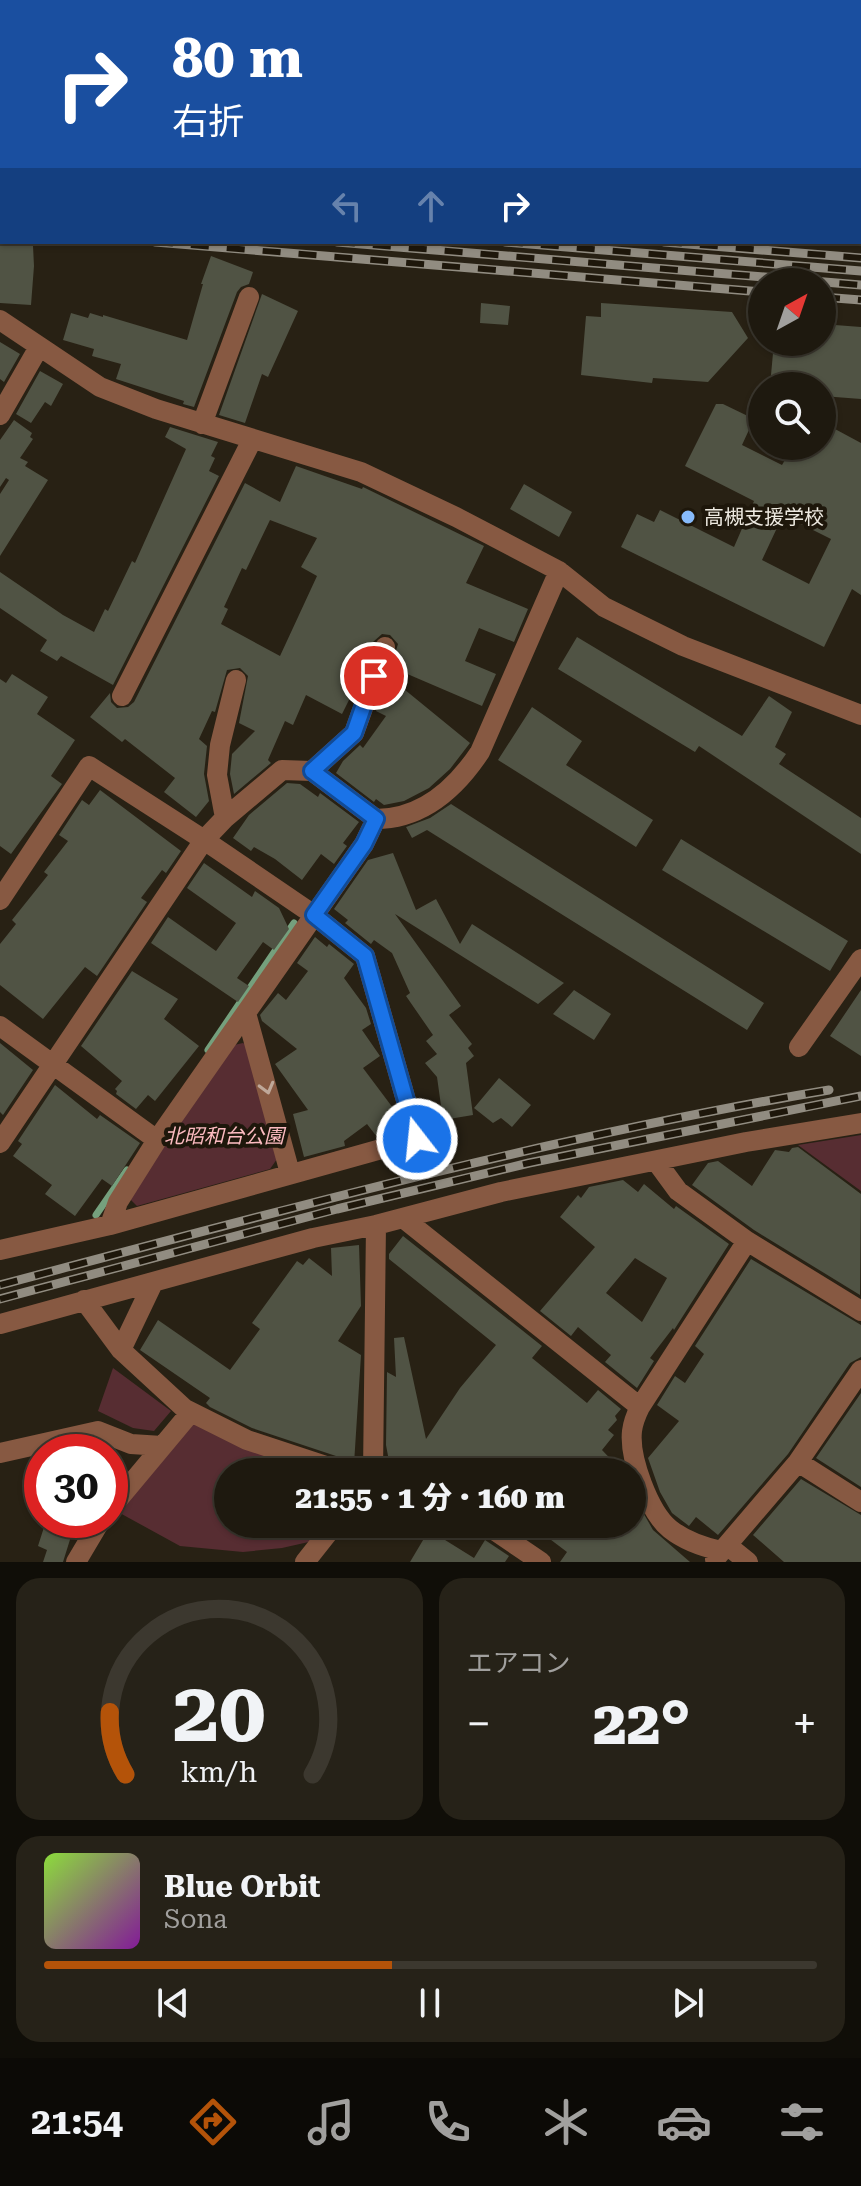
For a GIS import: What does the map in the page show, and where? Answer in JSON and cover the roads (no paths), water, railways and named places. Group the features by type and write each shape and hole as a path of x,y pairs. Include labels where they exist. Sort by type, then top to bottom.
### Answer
{"street":[{"path":"202,424 249,297"},
{"path":"0,320 100,387 202,424 361,472 559,571 604,607 683,646 861,715"},
{"path":"0,415 39,347"},
{"path":"122,696 252,440"},
{"path":"0,1143 204,840 282,770 312,771 376,819 398,819 446,794 465,775 480,752 559,571"},
{"path":"312,771 354,733 385,647"},
{"path":"225,818 217,775 220,745 236,680"},
{"path":"0,900 7,874 89,766 314,915 365,956 417,1139 110,1225 0,1250"},
{"path":"110,1225 118,1202 157,1140 364,844 376,819"},
{"path":"799,1047 861,959"},
{"path":"246,1013 290,1173"},
{"path":"0,1026 157,1140"},
{"path":"0,1324 313,1238 501,1192 746,1142 861,1123"},
{"path":"656,1161 678,1191 747,1241 861,1311"},
{"path":"403,1218 640,1407"},
{"path":"373,1458 376,1225"},
{"path":"747,1241 640,1407 631,1434 635,1458 652,1506 669,1528 700,1546 748,1562"},
{"path":"121,1350 153,1283"},
{"path":"84,1300 121,1350 191,1412 247,1440 302,1458"},
{"path":"720,1553 798,1462 861,1370"},
{"path":"128,1487 191,1412"},
{"path":"0,1453 98,1431 131,1444 162,1446"},
{"path":"798,1462 861,1502"},
{"path":"76,1562 90,1538"},
{"path":"305,1562 324,1538"},
{"path":"506,1538 541,1562"}],"waterway":[{"path":"208,1050 294,923"},
{"path":"96,1215 127,1170"}],"railway":[{"path":"179,244 748,291"},
{"path":"361,244 861,285"},
{"path":"530,244 861,271"},
{"path":"689,244 861,258"},
{"path":"836,298 861,300"},
{"path":"0,1285 516,1153 829,1090"},
{"path":"0,1299 337,1209 529,1163 861,1096"}],"place":[{"name":"高槻支援学校","path":"688,517"}],"park label":[{"name":"北昭和台公園","path":"224,1136"}]}
